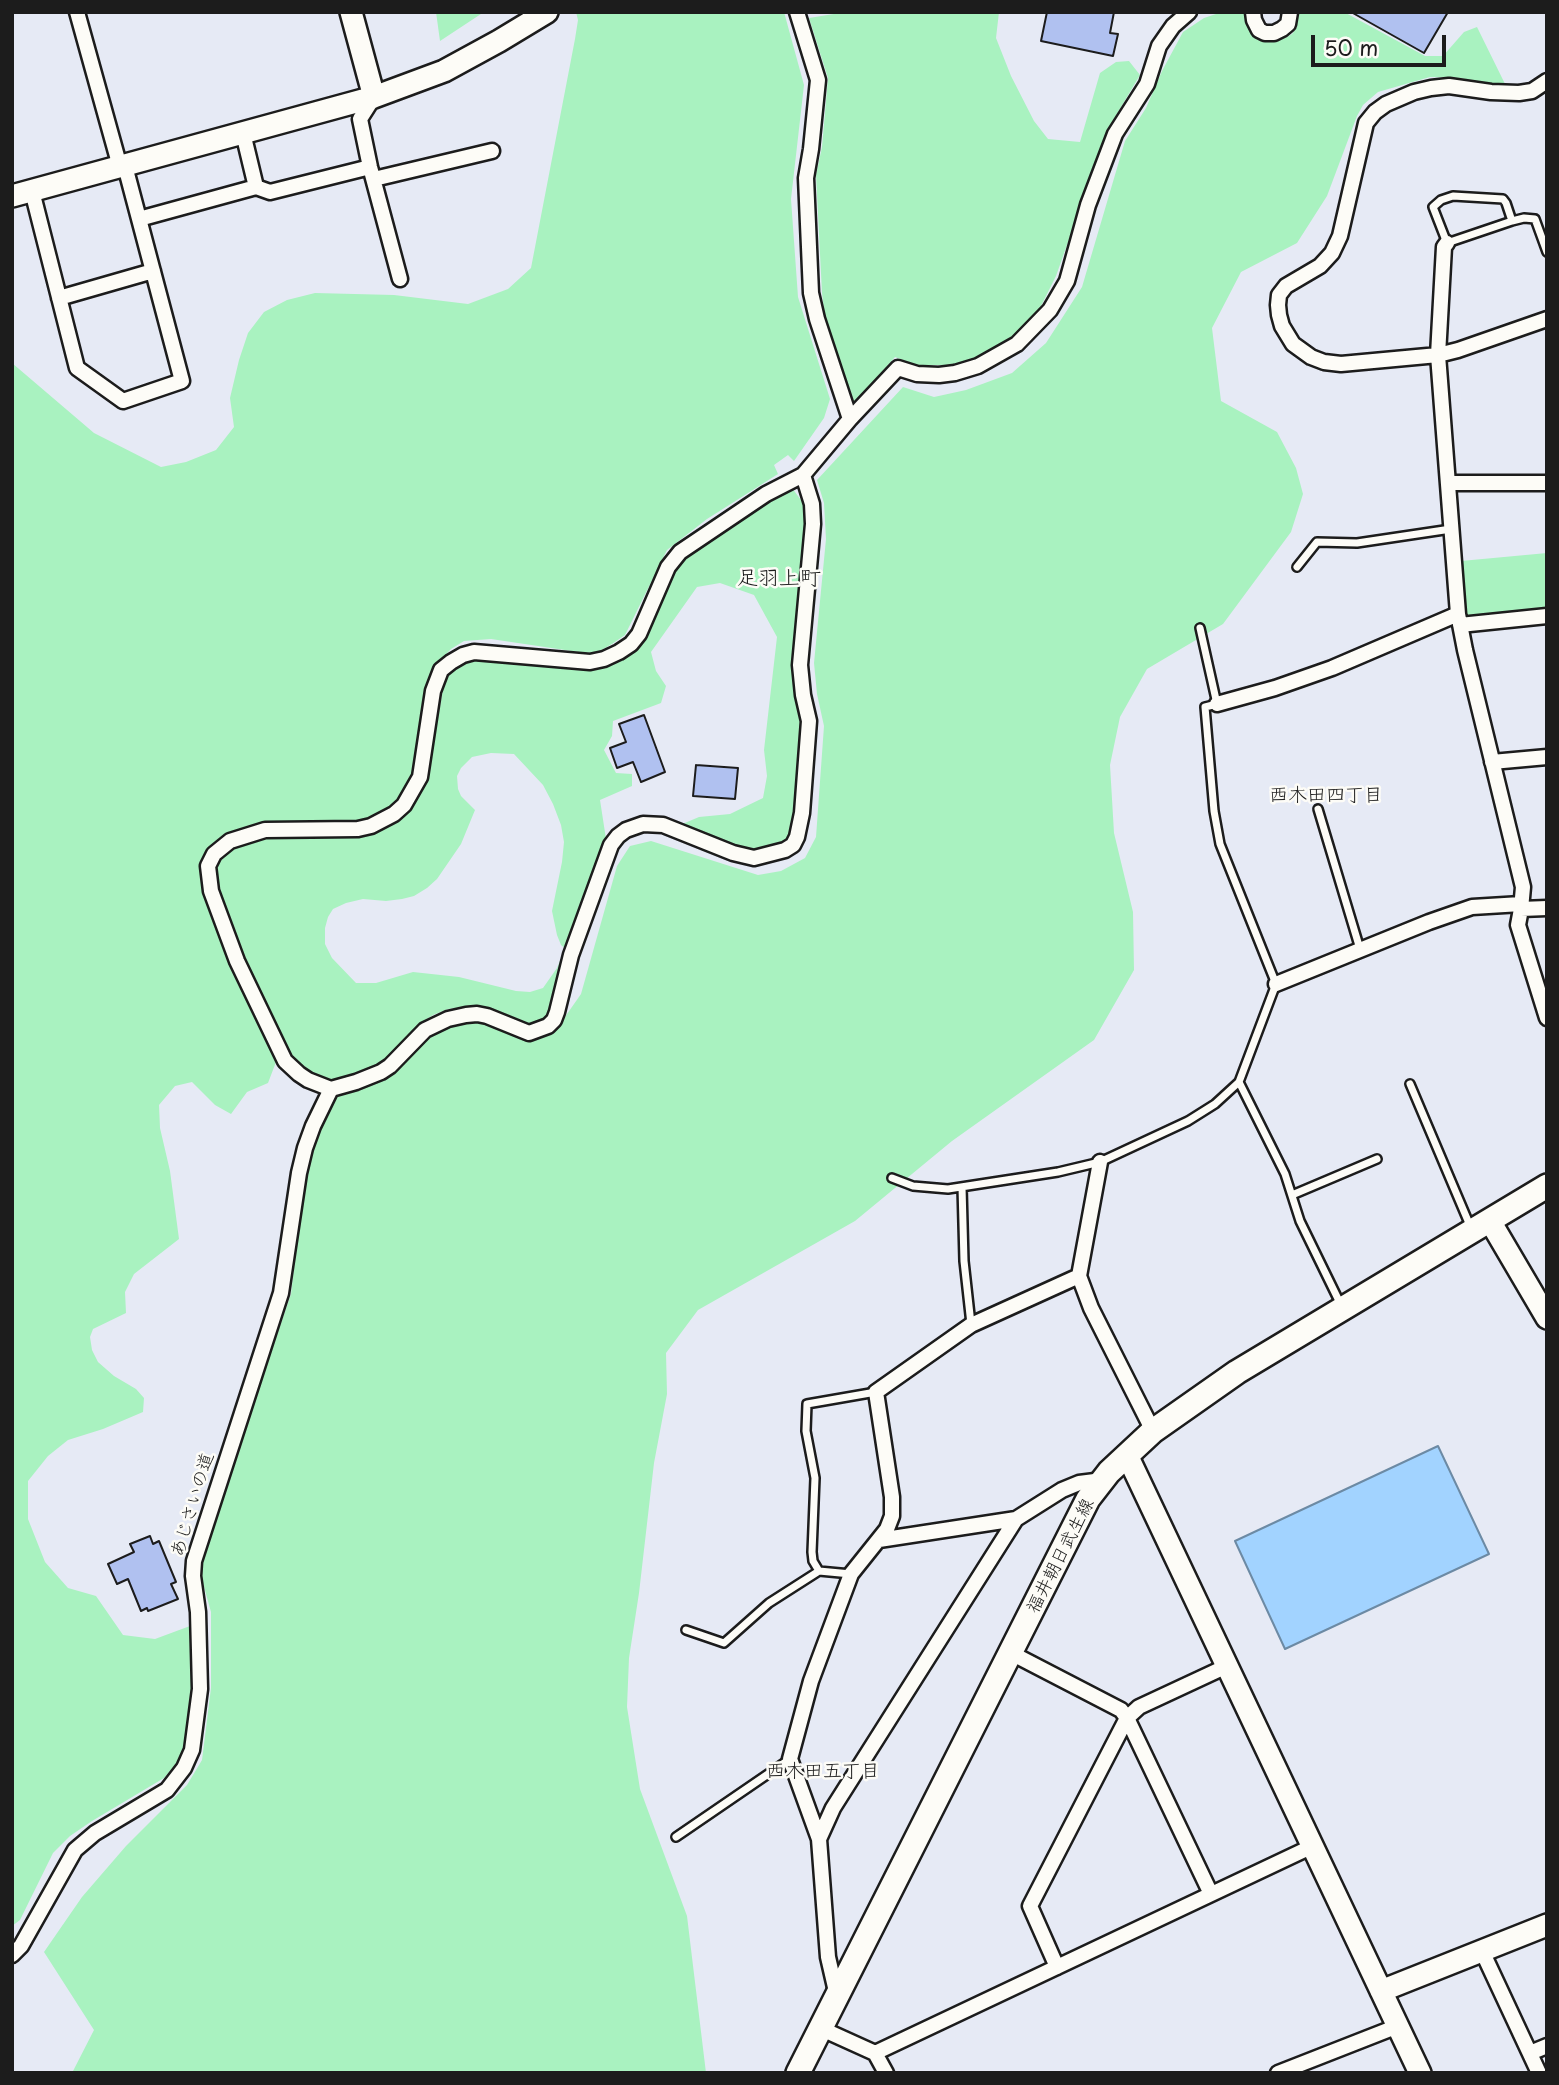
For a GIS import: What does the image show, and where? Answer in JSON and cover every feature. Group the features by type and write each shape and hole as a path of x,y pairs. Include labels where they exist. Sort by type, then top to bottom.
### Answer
{"main road":[{"name":"福井朝日武生線","path":"799,2073 1088,1499 1103,1480 1153,1431 1237,1372 1547,1186"}],"street":[{"path":"77,12 123,167 139,219 182,381 123,401 77,368 59,298 22,193 123,167 374,97 444,71 547,12"},
{"path":"351,12 374,97 360,119 400,279"},
{"path":"797,12 818,80 806,178 811,293 850,419"},
{"path":"803,475 812,503 813,524 800,665 809,721 802,813 793,845 785,850 754,858 733,853 663,825 642,824 626,831 611,845 571,955 557,1012 548,1026 529,1033 477,1014 448,1019 425,1030 381,1072 331,1089 308,1080 292,1069 285,1061 256,1003 211,891 208,866 214,854 230,841 265,830 358,829 371,826 394,814 413,793 420,777 433,691 441,670 463,655 474,652 590,662 619,652 639,634 668,567 680,552 766,494 803,475 898,368 917,374 954,373 978,366 1017,344 1050,310 1067,281 1088,205 1115,134 1146,84 1159,46 1173,26 1189,12"},
{"path":"1253,12 1259,30 1274,33 1288,24 1290,12"},
{"path":"1547,81 1532,91 1519,93 1449,86 1431,88 1414,92 1374,112 1366,123 1340,236 1332,253 1320,266 1286,286 1279,295 1279,315 1288,337 1302,351 1324,362 1342,364 1437,355 1547,319"},
{"path":"243,134 256,187"},
{"path":"139,219 256,187 270,192 492,150"},
{"path":"1447,243 1444,247 1437,355 1459,619 1523,887 1518,925 1547,1018"},
{"path":"59,298 153,271"},
{"path":"1448,483 1547,483"},
{"path":"1217,704 1332,668 1459,619 1547,616"},
{"path":"1492,762 1547,757"},
{"path":"1276,984 1472,907 1547,908"},
{"name":"あじさいの道","path":"12,1955 21,1945 75,1850 95,1833 167,1790 184,1768 192,1750 200,1689 194,1561 281,1293 299,1172 313,1126 331,1089"},
{"path":"1100,1162 1079,1276 1091,1308 1153,1431"},
{"path":"1481,1226 1547,1318"},
{"path":"837,1997 828,1957 820,1839 790,1759 811,1681 851,1574 887,1529 892,1516 892,1497 876,1392 971,1325 1079,1276"},
{"path":"1127,1455 1420,2073"},
{"path":"878,1540 1016,1519 1062,1490 1079,1483 1103,1480"},
{"path":"820,1839 833,1808 1016,1519"},
{"path":"1011,1653 1121,1710 1211,1894"},
{"path":"1057,1967 1030,1906 1127,1718 1139,1707 1227,1665"},
{"path":"875,2053 1313,1846"},
{"path":"1381,1991 1547,1925"},
{"path":"1482,1951 1539,2073"},
{"path":"1278,2073 1398,2026"},
{"path":"822,2029 875,2053 886,2073"},
{"path":"1530,2053 1547,2046"}],"lane":[{"path":"1512,221 1503,199 1453,197 1441,200 1433,206 1447,243 1524,218 1535,219 1547,252"},
{"path":"1297,567 1317,542 1357,543 1451,528"},
{"path":"892,1178 913,1186 948,1189 1058,1172 1100,1162 1188,1121 1215,1104 1240,1082 1276,984 1220,844 1214,811 1205,708 1217,704 1200,628"},
{"path":"1318,808 1360,950"},
{"path":"1240,1082 1285,1174 1300,1221 1343,1308"},
{"path":"1410,1084 1481,1226"},
{"path":"1292,1195 1377,1159"},
{"path":"962,1187 964,1261 971,1325"},
{"path":"819,1571 813,1561 812,1552 815,1478 806,1431 807,1404 876,1392"},
{"path":"686,1630 724,1643 769,1603 819,1571 851,1574"},
{"path":"676,1837 790,1759"}],"green space":[{"path":"436,12 484,12 440,41"},
{"path":"576,12 784,12 804,85 791,199 798,297 830,399 824,418 794,461 788,455 774,465 778,474 707,519 667,550 625,635 598,652 585,653 491,639 464,641 451,649 433,668 427,689 415,775 407,791 392,809 370,822 247,831 205,866 233,962 276,1062 268,1083 247,1092 231,1114 215,1105 192,1082 175,1086 159,1105 160,1128 170,1171 179,1239 134,1274 125,1292 126,1313 93,1329 90,1337 98,1362 114,1376 136,1389 144,1398 143,1412 68,1440 48,1456 28,1481 28,1519 45,1562 68,1588 96,1596 123,1635 155,1639 190,1626 193,1686 184,1747 176,1764 164,1778 92,1821 70,1836 53,1853 20,1920 12,1926 12,363 94,433 161,467 186,462 216,450 234,427 230,398 248,333 264,312 287,300 315,293 394,295 468,304 508,289 531,268 575,39 578,20"},
{"path":"846,12 999,12 996,38 1011,76 1034,121 1048,139 1080,142 1100,73 1116,62 1129,61 1140,75 1108,129 1056,276 1040,308 1016,335 984,355 953,365 916,365 895,357 853,405 825,319 822,293 816,175 822,147 828,78 809,18"},
{"path":"1246,12 1247,23 1262,39 1285,38 1292,34 1297,27 1297,12 1344,12 1425,56 1443,56 1464,32 1477,27 1507,88 1460,78 1430,77 1378,92 1363,105 1357,116 1327,196 1297,243 1241,272 1212,328 1221,401 1277,432 1296,468 1303,494 1291,532 1223,624 1147,669 1120,717 1110,765 1114,833 1133,912 1134,970 1094,1040 952,1141 855,1221 698,1310 666,1353 667,1394 654,1463 629,1658 627,1707 640,1789 687,1916 706,2073 72,2073 94,2030 44,1952 82,1897 126,1846 187,1785 202,1760 211,1688 211,1612 201,1576 201,1555 291,1294 305,1171 334,1094 357,1088 424,1035 459,1021 483,1020 544,1035 560,1024 581,994 617,866 630,846 651,841 758,875 781,871 805,858 816,837 824,726 814,663 826,539 824,503 817,480 903,387 934,397 966,390 1012,373 1046,343 1082,287 1125,141 1146,108 1183,32 1204,18 1219,13"},
{"path":"792,488 804,504 806,526 791,664 795,698 803,721 793,836 782,845 753,851 741,849 680,825 699,817 730,814 763,798 767,776 764,750 777,637 754,595 720,583 697,587 651,652 656,671 666,686 661,703 613,721 612,736 604,750 616,773 632,774 632,786 600,800 606,839 567,950 561,945 557,935 552,911 562,862 564,842 561,825 543,785 514,754 491,753 472,757 461,768 457,776 458,789 475,810 461,844 437,879 427,888 402,899 363,899 346,903 333,909 328,917 325,944 332,958 356,983 376,983 413,972 459,977 530,992 543,988 562,956 567,955 546,1020 531,1026 475,1006 448,1009 418,1025 388,1058 376,1067 332,1083 311,1076 288,1058 243,958 218,888 215,868 221,857 241,844 265,836 358,836 371,834 393,822 412,806 427,779 445,678 455,668 473,661 497,660 591,670 624,657 637,648 645,636 677,568 687,556"},
{"path":"1547,553 1547,611 1465,619 1461,561"}],"water":[{"path":"1438,1446 1489,1554 1285,1649 1235,1541"}],"building":[{"path":"1047,12 1114,12 1110,33 1118,34 1113,56 1041,41"},
{"path":"1351,12 1448,12 1424,53"},
{"path":"644,715 665,772 641,782 633,762 617,768 610,748 626,742 619,724"},
{"path":"696,765 738,768 735,799 693,796"},
{"path":"150,1536 153,1544 159,1541 176,1582 171,1584 178,1599 148,1611 147,1608 141,1611 128,1579 117,1584 108,1564 134,1552 130,1544"}],"district":[{"name":"足羽上町","path":"779,579"},
{"name":"西木田四丁目","path":"1326,796"},
{"name":"西木田五丁目","path":"823,1772"}]}
